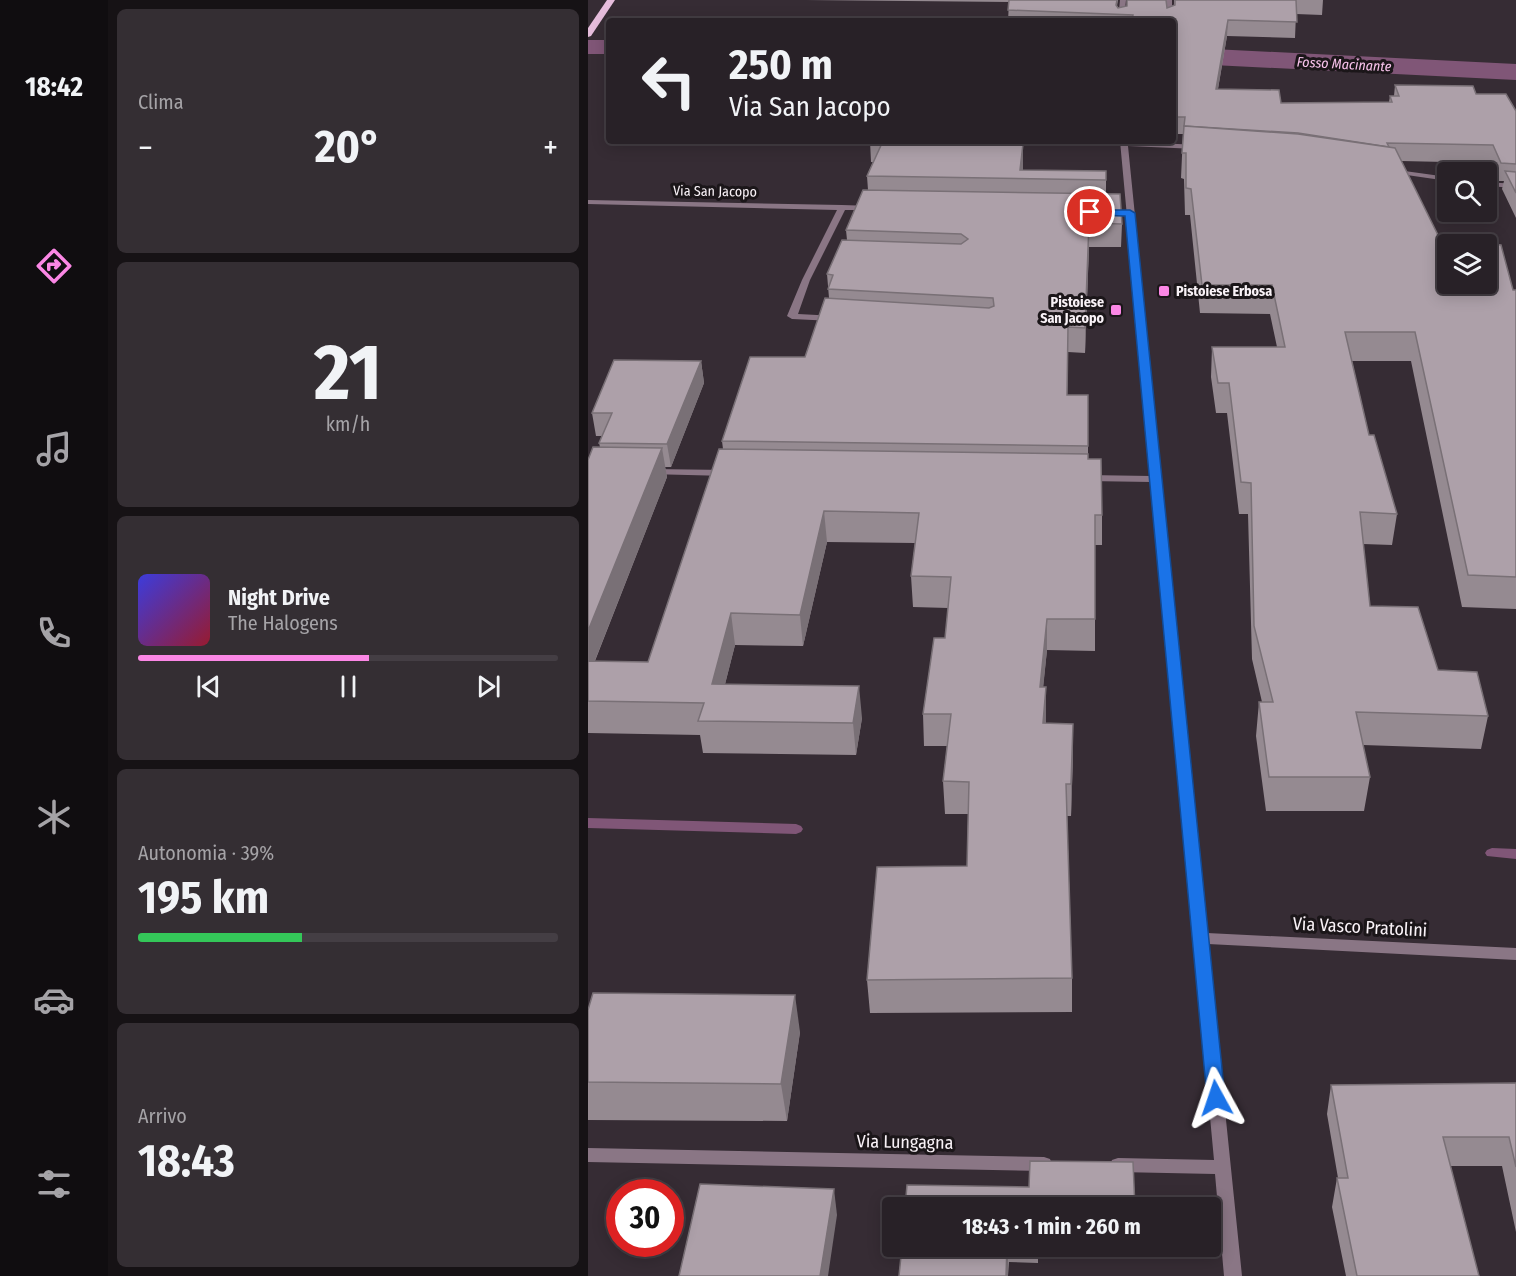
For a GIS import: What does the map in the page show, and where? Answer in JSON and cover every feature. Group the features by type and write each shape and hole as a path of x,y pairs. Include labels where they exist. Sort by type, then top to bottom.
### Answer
{"main road":[{"path":"588,34 611,0"}],"street":[{"path":"1121,18 1123,0"},
{"path":"1169,0 1170,18"},
{"path":"1124,144 1126,213 1157,479 1233,1276"},
{"path":"1155,144 1202,147"},
{"path":"1379,168 1437,177"},
{"path":"1497,185 1516,186"},
{"name":"Via San Jacopo","path":"588,202 878,208"},
{"path":"839,318 792,316 842,207"},
{"path":"818,257 829,257"},
{"path":"638,471 744,473"},
{"path":"1073,478 1157,479"},
{"name":"Via Vasco Pratolini","path":"1202,938 1516,954"},
{"name":"Via Lungagna","path":"588,1155 1060,1164"},
{"path":"1107,1165 1222,1167"}],"building":[{"path":"1009,0 1117,0 1118,8 1127,6 1127,0 1166,0 1167,8 1175,5 1175,0 1296,0 1297,22 1228,20 1216,89 1279,90 1281,103 1392,102 1390,96 1399,96 1395,85 1473,86 1476,94 1506,94 1516,111 1516,164 1501,163 1493,145 1387,143 1389,147 1298,133 1184,126 1185,117 1176,117 1176,18 1132,18 1133,15 1008,10"},
{"path":"1184,126 1298,134 1395,148 1438,234 1437,294 1497,294 1497,244 1501,245 1513,290 1516,290 1516,577 1468,575 1415,332 1345,332 1369,435 1374,435 1397,514 1360,512 1370,606 1418,607 1438,670 1477,672 1488,716 1356,712 1370,777 1269,777 1259,702 1273,702 1254,626 1251,483 1241,482 1229,383 1218,383 1212,347 1285,347 1272,285 1202,285 1191,189 1186,188 1186,153 1182,153"},
{"path":"882,144 1023,144 1020,170 1106,171 1106,180 867,176"},
{"path":"1505,171 1516,172 1516,193"},
{"path":"863,190 1120,194 1122,224 1089,223 1085,328 1068,327 1067,395 1088,395 1088,446 722,441 750,357 805,357 825,298 989,308 994,306 993,298 828,289 833,275 827,274 842,240 961,244 968,239 961,234 846,230"},
{"path":"614,360 701,361 667,444 599,443 612,413 592,413"},
{"path":"593,447 662,448 588,631 588,460"},
{"path":"719,449 1088,454 1088,459 1101,459 1102,515 1095,515 1095,619 1047,619 1040,687 1046,687 1043,723 1073,724 1071,784 1066,784 1072,978 867,980 877,867 967,866 969,782 943,781 951,714 923,714 934,638 945,638 951,577 911,576 919,513 824,511 800,615 731,613 712,684 859,686 853,723 698,721 704,703 588,701 588,661 648,662"},
{"path":"593,993 795,995 781,1084 588,1082 588,1010"},
{"path":"1516,1083 1516,1167 1509,1137 1443,1137 1479,1276 1357,1276 1337,1178 1348,1178 1331,1085"},
{"path":"1030,1161 1133,1162 1135,1197 906,1197 907,1185 1029,1187"},
{"path":"700,1184 834,1189 820,1276 679,1276"},
{"path":"901,1257 1007,1257 1006,1276 899,1276"}],"waterway":[{"name":"Fosso Macinante","path":"588,47 606,47"},
{"name":"Fosso Macinante","path":"1176,55 1516,72"},
{"path":"588,823 796,829"},
{"path":"1492,853 1516,854"}],"place":[{"name":"Pistoiese Erbosa","path":"1164,291"},
{"name":"Pistoiese San Jacopo","path":"1116,310"}],"route":[{"path":"1090,212 1130,213 1216,1098"}]}
